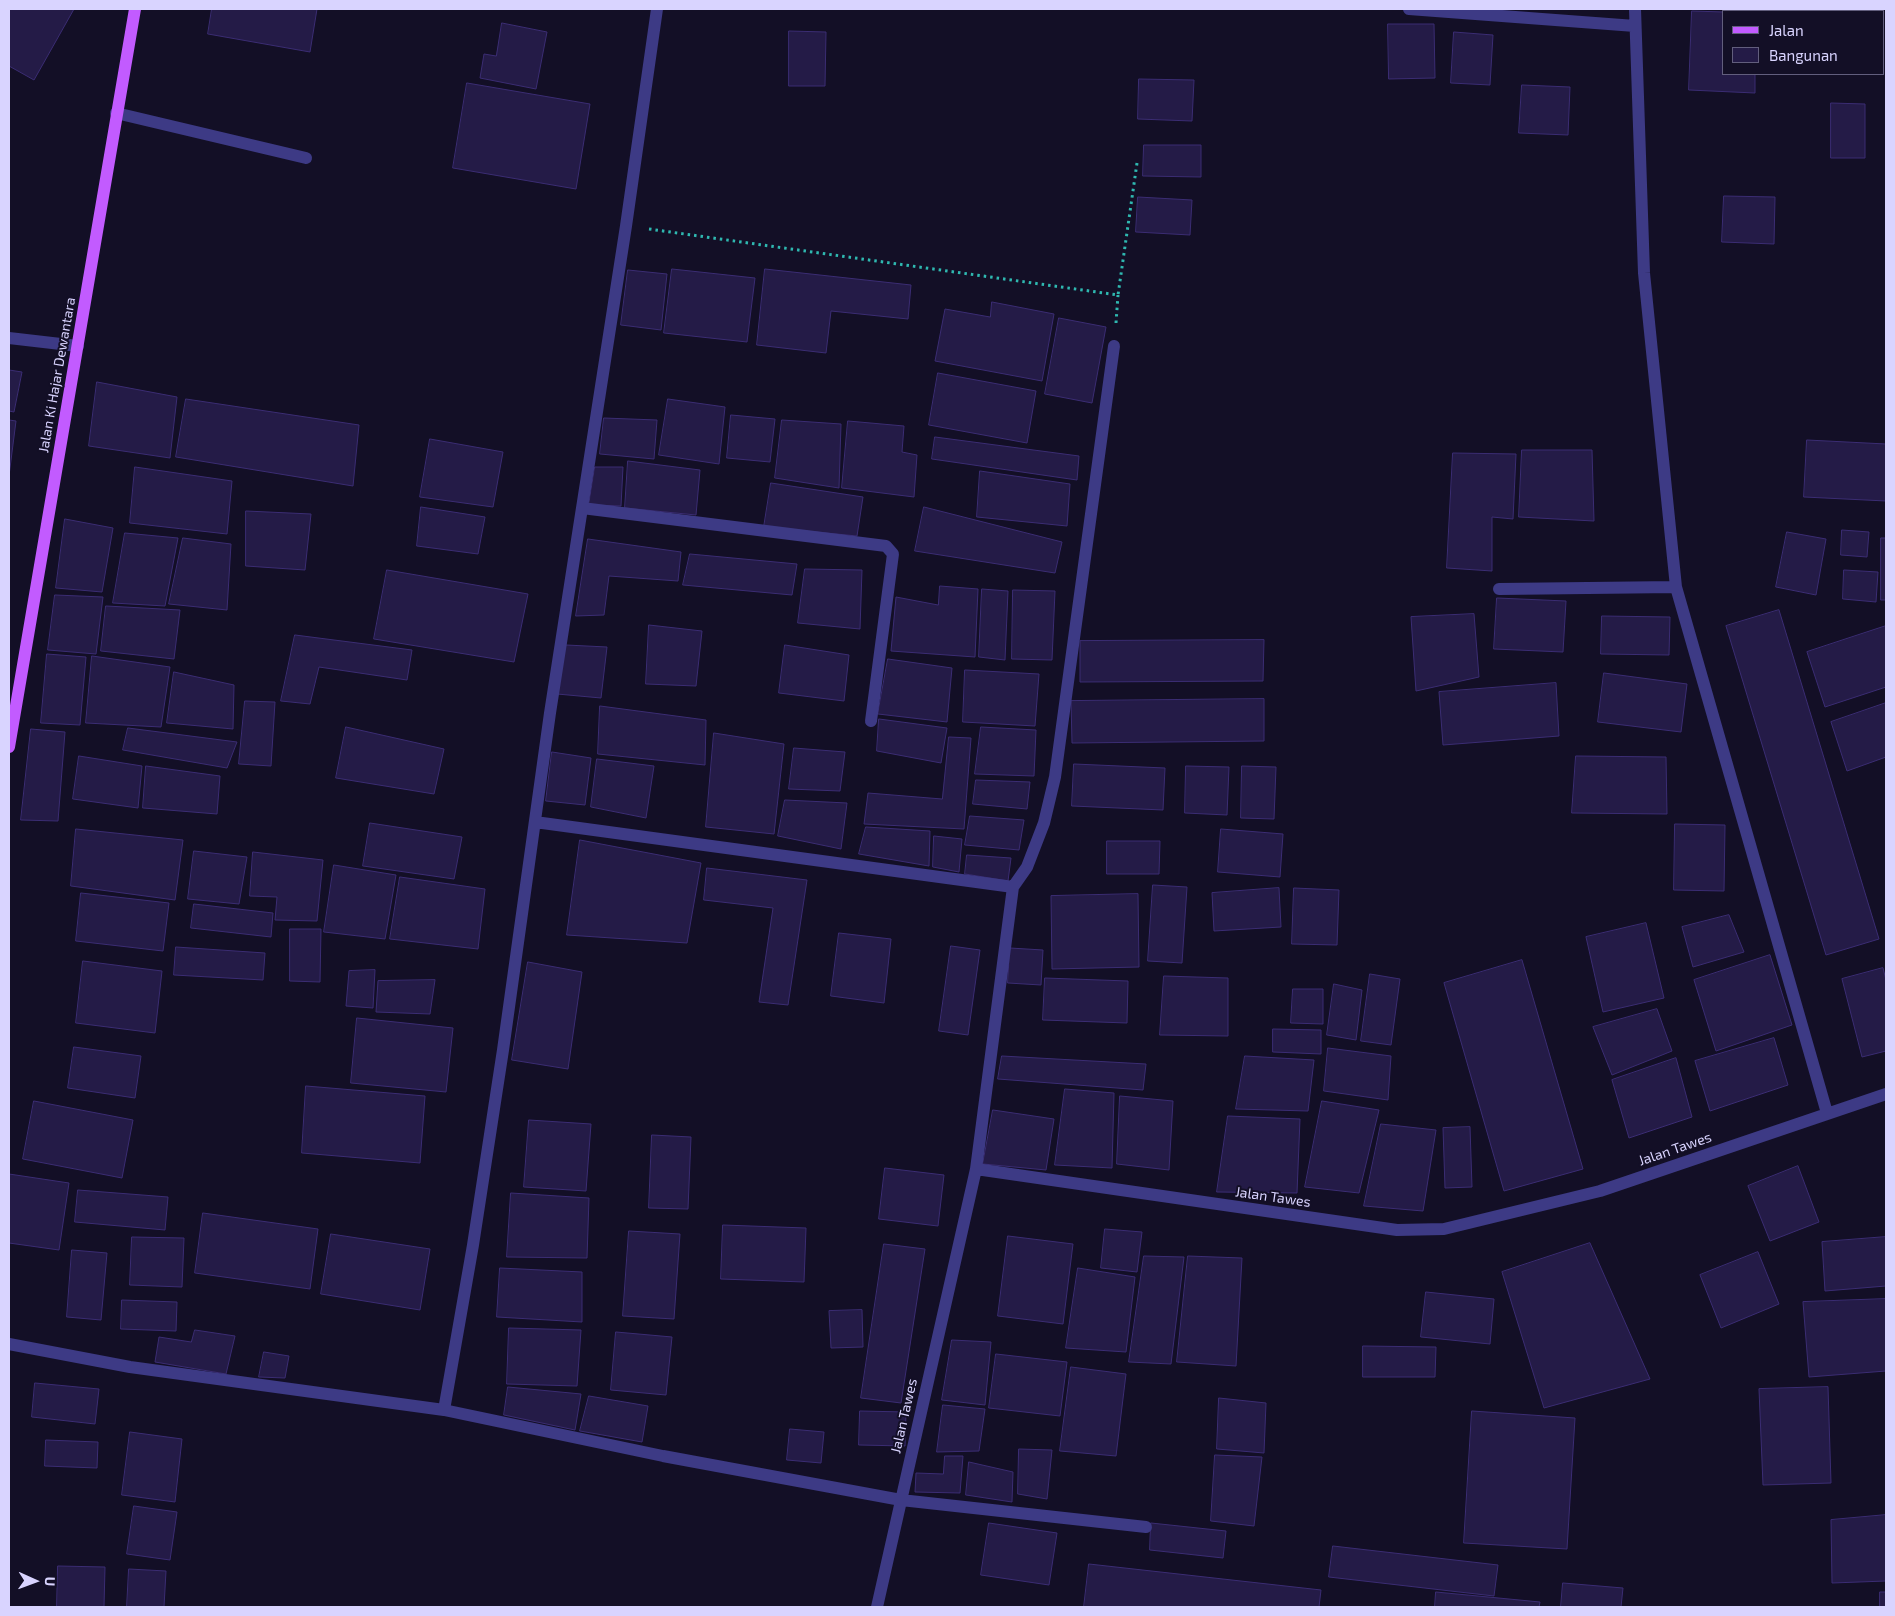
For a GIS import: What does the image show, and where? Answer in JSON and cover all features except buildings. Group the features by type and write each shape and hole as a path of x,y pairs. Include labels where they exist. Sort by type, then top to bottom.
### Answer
{"main road":[{"name":"Jalan Ki Hajar Dewantara","path":"9,747 135,9"}],"street":[{"path":"444,1410 473,1245 657,9"},
{"path":"1409,9 1635,26"},
{"path":"1635,9 1644,273 1676,587 1827,1113"},
{"path":"116,113 306,158"},
{"path":"9,338 78,346"},
{"path":"976,1169 1013,887 1027,867 1044,823 1055,777 1114,346"},
{"path":"582,508 886,546 893,554 871,721"},
{"path":"1499,589 1676,587"},
{"path":"535,822 1013,887"},
{"name":"Jalan Tawes","path":"877,1607 976,1169 1397,1230 1444,1229 1600,1191 1886,1094"},
{"path":"9,1344 130,1366 444,1410 663,1456 901,1500 1146,1527"}],"path":[{"path":"626,226 1118,295 1137,163"}]}
